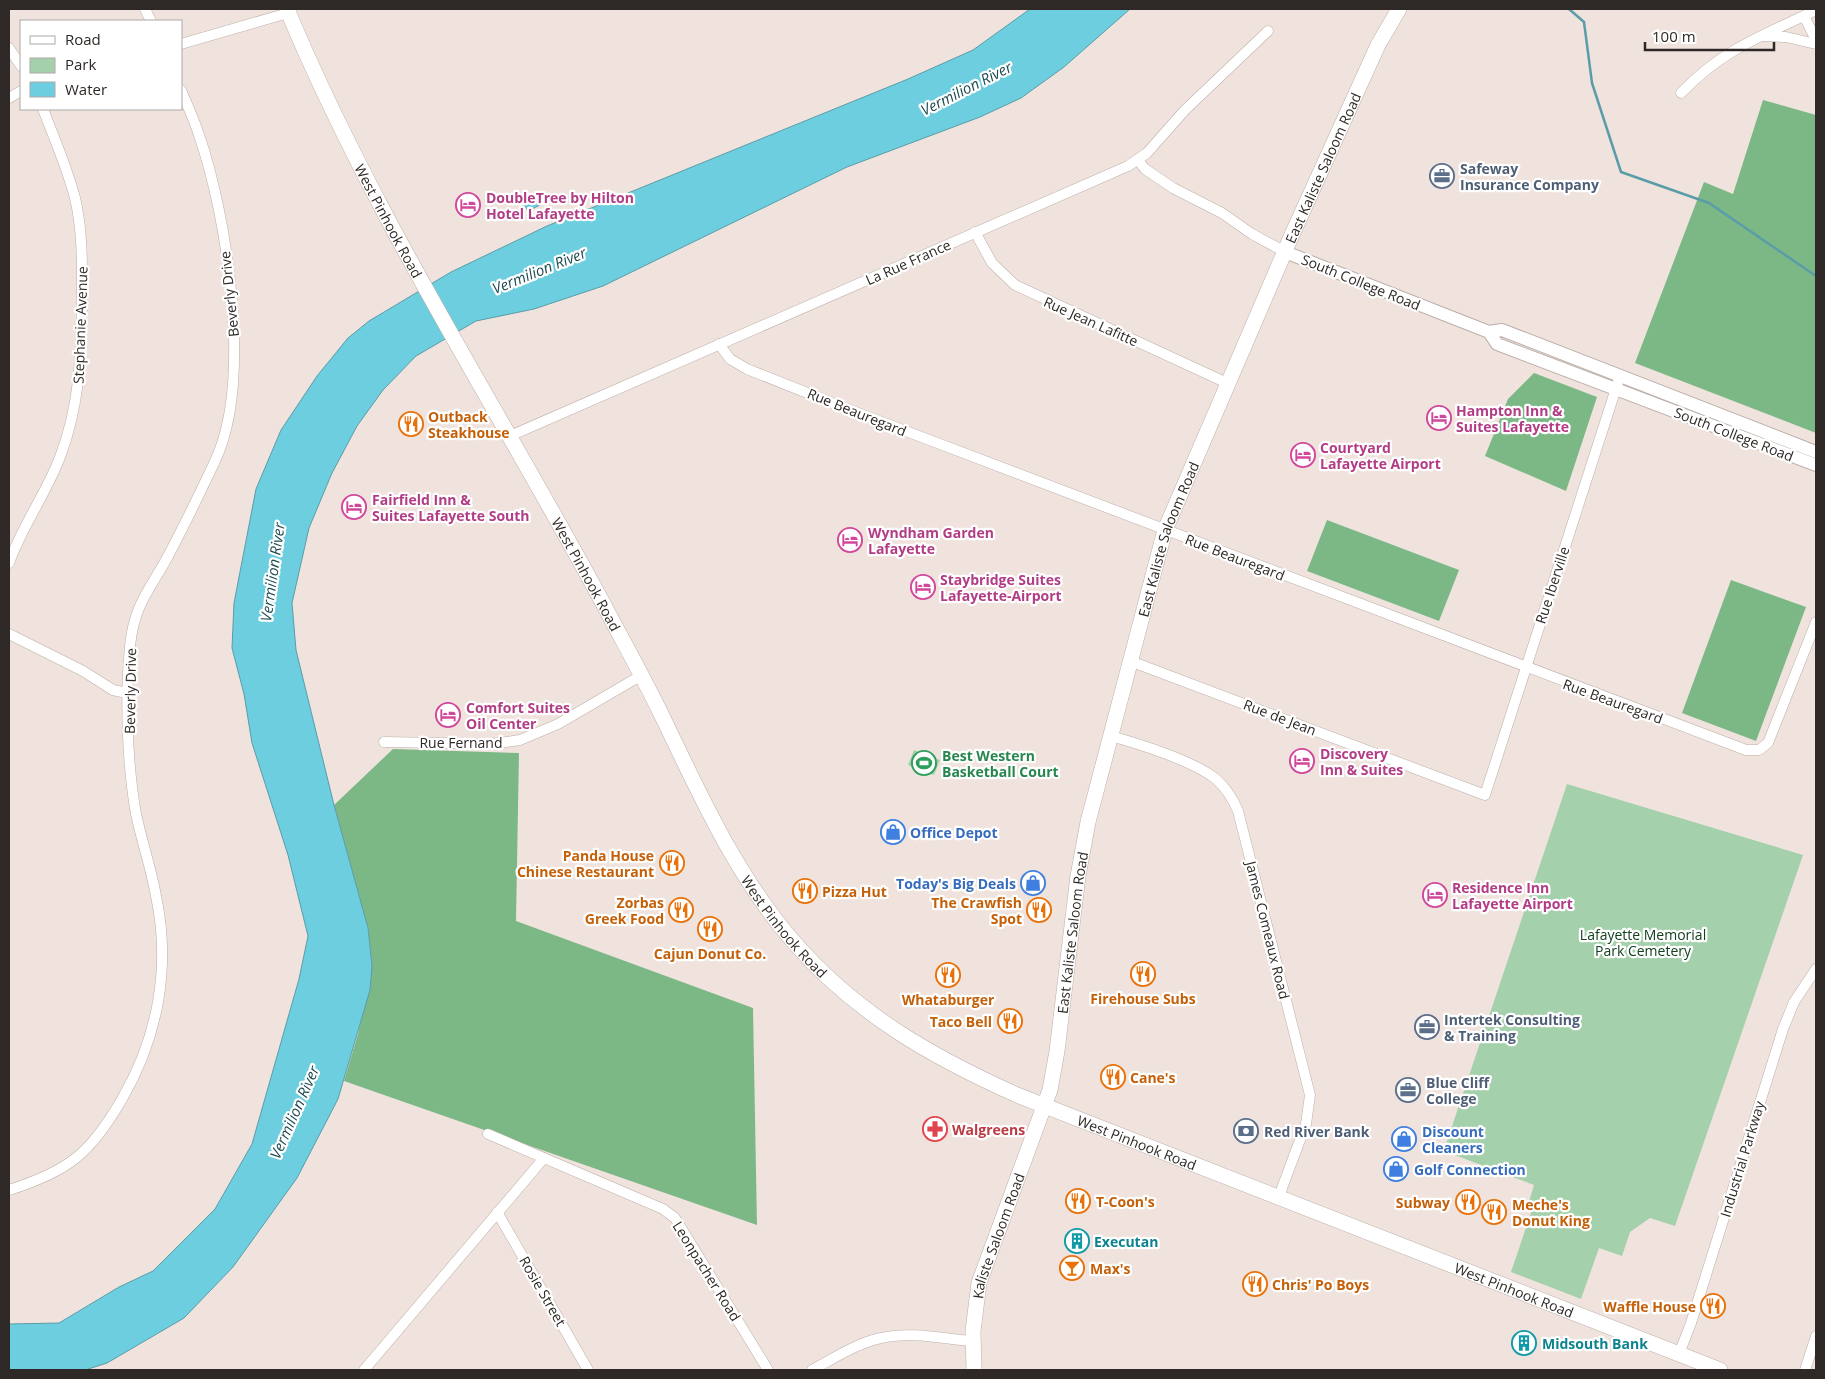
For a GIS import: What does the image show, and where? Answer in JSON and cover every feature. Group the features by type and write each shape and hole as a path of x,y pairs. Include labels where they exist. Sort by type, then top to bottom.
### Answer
{"main road":[{"name":"East Kaliste Saloom Road","path":"1045,1106 1057,1051 1082,852 1164,530 1227,383 1378,45 1399,9"},
{"name":"West Pinhook Road","path":"288,11 368,186 510,436 642,675 729,850 757,897 797,946 854,1000 911,1042 960,1069 1045,1106 1280,1196 1720,1370"},
{"name":"Kaliste Saloom Road","path":"974,1370 975,1308 984,1266 1045,1106"}],"street":[{"path":"1681,93 1718,59 1816,10"},
{"path":"182,44 245,27 288,11"},
{"path":"1804,16 1816,40"},
{"name":"La Rue France","path":"510,436 1138,160 1161,138 1185,110 1268,31"},
{"path":"1762,36 1786,37 1816,44"},
{"path":"9,48 20,64"},
{"path":"9,98 20,92"},
{"name":"Beverly Drive","path":"9,1190 62,1169 81,1156 98,1137 135,1079 157,1017 162,981 161,926 156,894 136,810 127,693 130,645 137,610 147,588 167,557 218,456 227,423 234,377 231,288 215,192 200,135 182,92"},
{"name":"Stephanie Avenue","path":"9,563 46,490 60,456 78,392 83,345 83,263 78,218 68,172 43,110"},
{"name":"South College Road","path":"1138,160 1145,169 1174,188 1222,212 1252,234 1285,252 1489,332 1502,330 1816,452"},
{"name":"Rue Jean Lafitte","path":"976,232 992,262 1015,285 1227,383"},
{"name":"South College Road","path":"1489,332 1497,344 1816,465"},
{"name":"Rue Beauregard","path":"720,344 730,359 747,369 1164,530 1746,750 1759,750 1770,740 1816,622"},
{"name":"Rue Iberville","path":"1486,795 1620,376"},
{"path":"9,634 83,671 113,690 127,693"},
{"name":"Rue de Jean","path":"1130,661 1486,795"},
{"name":"Rue Fernand","path":"384,742 493,744 520,740 558,724 642,675"},
{"name":"James Comeaux Road","path":"1111,736 1133,742 1207,773 1226,790 1238,811 1310,1095 1306,1124 1280,1196"},
{"name":"Industrial Parkway","path":"1679,1354 1785,1022 1794,1002 1816,969"},
{"name":"Leonpacher Road","path":"488,1134 663,1209 675,1218 768,1370"},
{"path":"364,1370 544,1158"},
{"name":"Rosie Street","path":"498,1212 588,1370"},
{"path":"812,1370 853,1348 881,1338 907,1336 973,1341"},
{"path":"1806,1370 1816,1336"}],"green space":[{"path":"1763,100 1816,115 1816,433 1635,363 1704,182 1733,194"},
{"path":"1534,373 1597,397 1566,491 1485,456 1508,399"},
{"path":"1327,520 1459,570 1439,621 1307,571"},
{"path":"1731,580 1806,607 1756,741 1682,713"},
{"path":"393,749 519,753 516,921 753,1008 757,1225 344,1081 358,1034 372,966 368,928 334,805"},
{"name":"Best Western Basketball Court","path":"914,750 940,760 934,775 908,765"},
{"name":"Lafayette Memorial Park Cemetery","path":"1567,784 1803,855 1675,1226 1650,1218 1630,1232 1622,1256 1599,1248 1581,1299 1511,1272 1533,1207 1528,1205 1534,1185 1452,1154 1445,1147"}],"water":[{"name":"Vermilion River","path":"1030,9 1130,9 1064,67 1021,98 980,117 847,167 603,286 534,309 476,321 416,356 383,390 357,426 332,473 309,528 292,603 296,650 334,805 368,928 372,966 370,990 338,1099 297,1178 233,1267 184,1318 107,1363 85,1370 9,1370 9,1324 59,1323 119,1287 153,1271 215,1209 252,1144 299,979 308,936 288,855 252,743 244,694 232,648 234,603 256,489 281,430 317,376 348,338 369,321 451,272 547,226 908,79 973,50"},
{"path":"537,198 542,199 542,204 528,211 524,204"}],"waterway":[{"path":"1569,9 1584,22 1592,83 1621,172 1709,203 1816,276"}],"place":[{"name":"Safeway Insurance Company","path":"1442,176"},
{"name":"DoubleTree by Hilton Hotel Lafayette","path":"468,205"},
{"name":"Hampton Inn & Suites Lafayette","path":"1439,418"},
{"name":"Outback Steakhouse","path":"411,424"},
{"name":"Courtyard Lafayette Airport","path":"1303,455"},
{"name":"Fairfield Inn & Suites Lafayette South","path":"354,507"},
{"name":"Wyndham Garden Lafayette","path":"850,540"},
{"name":"Staybridge Suites Lafayette-Airport","path":"923,587"},
{"name":"Comfort Suites Oil Center","path":"448,715"},
{"name":"Discovery Inn & Suites","path":"1302,761"},
{"name":"Best Western Basketball Court","path":"924,763"},
{"name":"Office Depot","path":"893,832"},
{"name":"Panda House Chinese Restaurant","path":"672,863"},
{"name":"Today's Big Deals","path":"1033,883"},
{"name":"Pizza Hut","path":"805,891"},
{"name":"Residence Inn Lafayette Airport","path":"1435,895"},
{"name":"Zorbas Greek Food","path":"681,910"},
{"name":"The Crawfish Spot","path":"1039,910"},
{"name":"Cajun Donut Co.","path":"710,929"},
{"name":"Firehouse Subs","path":"1143,974"},
{"name":"Whataburger","path":"948,975"},
{"name":"Taco Bell","path":"1010,1021"},
{"name":"Intertek Consulting & Training","path":"1427,1027"},
{"name":"Cane's","path":"1113,1077"},
{"name":"Blue Cliff College","path":"1408,1090"},
{"name":"Walgreens","path":"935,1129"},
{"name":"Red River Bank","path":"1246,1131"},
{"name":"Discount Cleaners","path":"1404,1139"},
{"name":"Golf Connection","path":"1396,1169"},
{"name":"T-Coon's","path":"1078,1201"},
{"name":"Subway","path":"1468,1202"},
{"name":"Meche's Donut King","path":"1494,1212"},
{"name":"Executan","path":"1077,1241"},
{"name":"Max's","path":"1072,1268"},
{"name":"Chris' Po Boys","path":"1255,1284"},
{"name":"Waffle House","path":"1713,1306"},
{"name":"Midsouth Bank","path":"1524,1343"}]}
